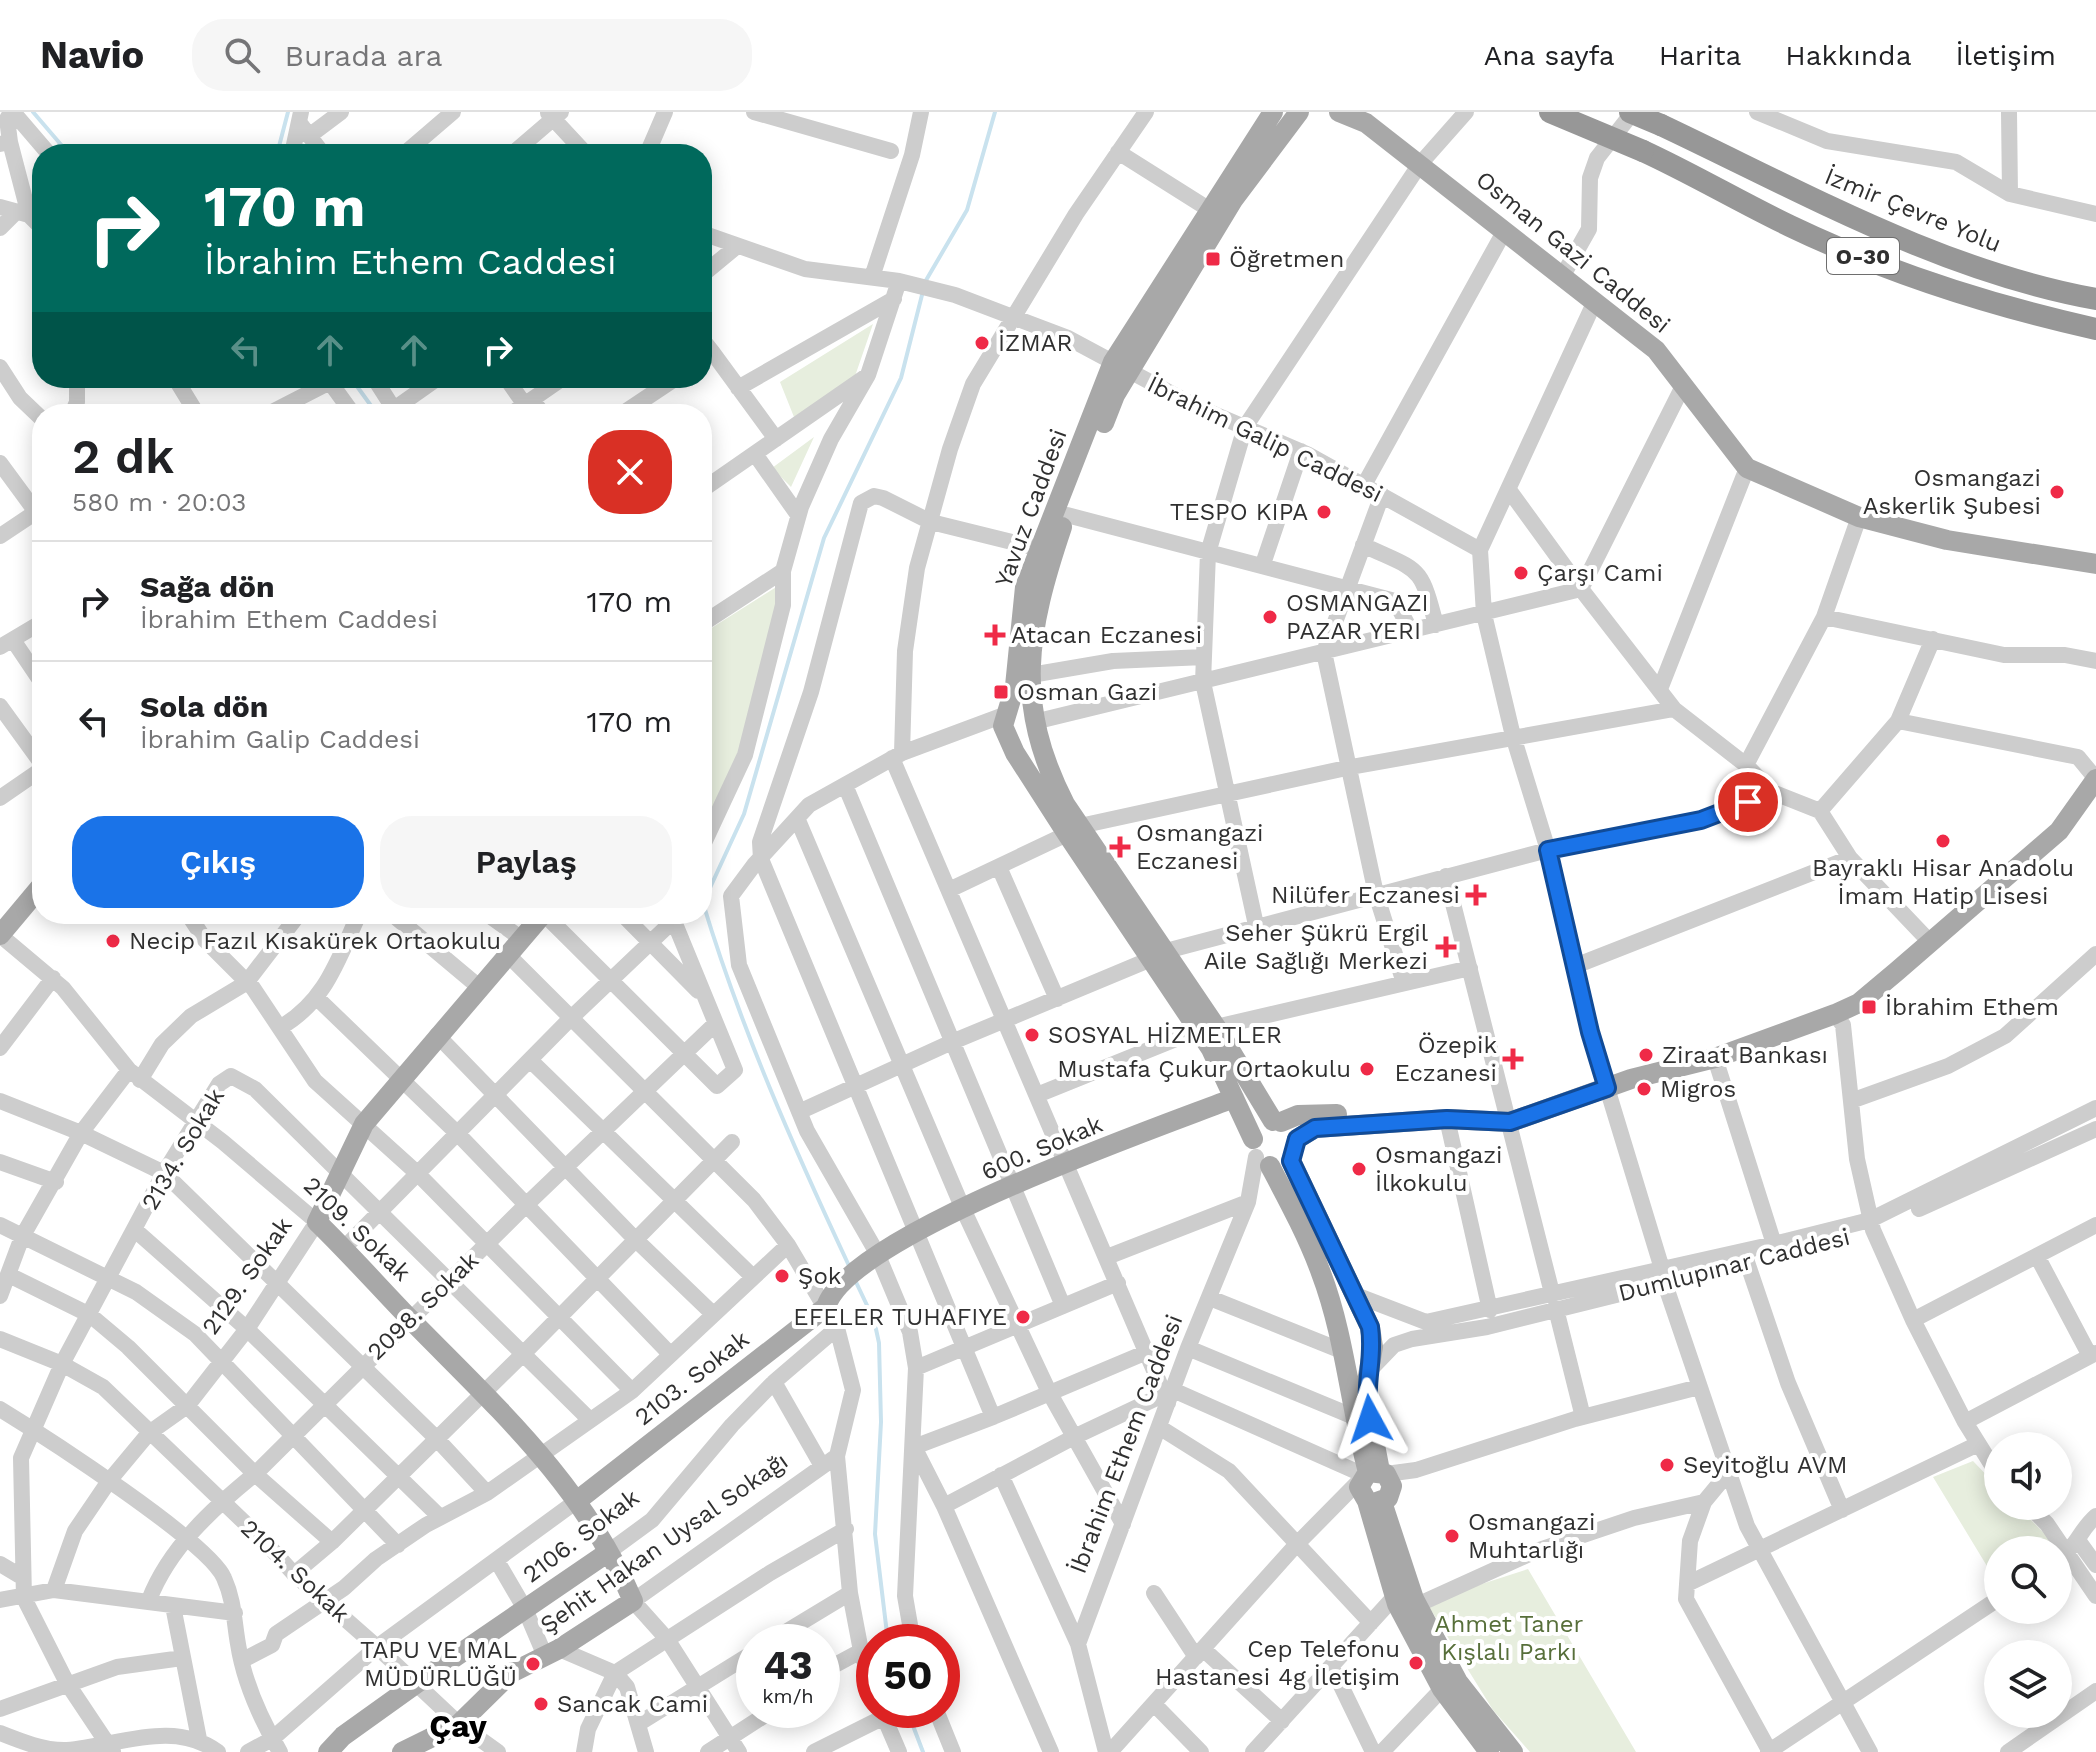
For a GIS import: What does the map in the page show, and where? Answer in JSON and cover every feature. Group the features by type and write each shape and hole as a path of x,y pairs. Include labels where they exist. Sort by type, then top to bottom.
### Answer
{"highway":[{"name":"O-30","path":"1550,112 1695,174 1790,227 1880,263 1968,294 2096,329"},
{"name":"İzmir Çevre Yolu","path":"1632,112 1853,220 1969,264 2096,299"}],"main road":[{"name":"Yavuz Caddesi","path":"1273,112 1210,210 1122,367 1040,549 1025,587 1015,686 1005,726 1074,830 1151,959 1277,1122"},
{"name":"Yavuz Caddesi","path":"1299,112 1233,200 1122,367 1115,395 1043,584 1032,637 1031,675 1035,727 1048,771 1074,830 1173,962 1207,1029 1260,1154 1321,1273 1342,1351 1352,1416 1375,1483"},
{"name":"Osman Gazi Caddesi","path":"1339,112 1361,117 1656,350 1747,468 1859,517 1947,540 2096,564"},
{"name":"Osman Gazi Caddesi","path":"2065,557 2096,557"},
{"path":"1005,726 1016,743 1025,741 1035,727"},
{"path":"1489,1752 1442,1689 1396,1595 1375,1483 1365,1393 1373,1347 1370,1327 1291,1161 1297,1139 1315,1128 1447,1119 1510,1122 1607,1088 1715,1058 1835,1014 1859,1003 2059,831 2096,779"},
{"path":"0,935 32,897"},
{"name":"2129. Sokak","path":"317,1222 364,1124 399,1078 535,924"},
{"name":"600. Sokak","path":"876,1254 1014,1186 1234,1098"},
{"path":"1291,1161 1281,1166 1260,1154 1260,1127 1298,1115 1434,1112 1447,1119"},
{"path":"1277,1122 1297,1139"},
{"name":"2109. Sokak","path":"317,1222 411,1320 485,1390 541,1455 578,1500 618,1567 633,1601"},
{"name":"2103. Sokak","path":"578,1500 828,1300 876,1254"},
{"path":"1375,1483 1417,1605 1458,1682 1513,1752"},
{"name":"2106. Sokak","path":"328,1752 343,1736 417,1683 607,1553"},
{"name":"Şehit Hakan Uysal Sokağı","path":"402,1752 432,1746 511,1673 552,1652 633,1601"}],"street":[{"path":"32,222 15,211 5,143 7,119 12,112 40,144"},
{"path":"309,136 341,112"},
{"path":"416,144 453,112"},
{"path":"651,144 665,112"},
{"path":"754,112 891,151"},
{"path":"872,277 912,155 921,112"},
{"path":"1146,112 1076,214 1015,320 973,384 950,449 917,568 905,651 897,756 949,890 1147,1352 1169,1396 1375,1483"},
{"path":"1256,925 1230,793 1203,682 1208,553 1245,427 1420,164 1466,112"},
{"path":"1562,277 1589,229 1590,178 1597,158 1632,112"},
{"path":"1757,112 1827,141 1956,162 2010,194 2096,214"},
{"path":"2009,112 2010,194"},
{"path":"522,144 554,114 578,144"},
{"path":"300,117 315,144"},
{"path":"294,144 300,117"},
{"path":"1118,152 1210,210"},
{"path":"0,228 15,211"},
{"path":"1364,485 1505,230"},
{"name":"İbrahim Galip Caddesi","path":"712,237 805,269 906,282 955,295 1068,338 1245,427 1301,451 1480,550"},
{"path":"712,267 736,247"},
{"path":"712,826 745,755 783,605 783,571 798,515 831,439 868,375 894,299 906,282"},
{"path":"738,388 894,299"},
{"path":"1595,301 1480,550 1484,614 1513,736 1548,850 1607,1088 1664,1278 1728,1473 1747,1526 1870,1752"},
{"path":"712,358 776,439"},
{"path":"0,367 20,398 32,409"},
{"path":"712,483 868,375"},
{"path":"1035,727 1203,682 1581,589 1684,384"},
{"path":"287,404 318,388"},
{"path":"405,404 425,388"},
{"path":"533,404 551,388"},
{"path":"637,404 661,388"},
{"path":"1263,564 1301,451"},
{"path":"755,454 798,515"},
{"path":"0,463 32,502"},
{"path":"1660,689 1747,468"},
{"path":"1509,490 1674,709 1746,765 1772,792 1820,811 1850,858 1929,941"},
{"path":"1382,495 1324,652 1376,894 1404,983"},
{"path":"993,1417 761,859 760,842 811,692 861,503 874,496 883,498 931,522 1040,549"},
{"path":"0,536 32,515"},
{"path":"1067,515 1395,601 1411,631"},
{"path":"1746,765 1824,617 1859,517"},
{"path":"1363,545 1413,569 1424,578 1436,625"},
{"path":"712,617 783,571"},
{"path":"1824,617 2004,655 2065,655 2096,661"},
{"path":"32,628 6,643 32,672"},
{"path":"1820,811 1898,721 1933,639"},
{"path":"1031,675 1113,661 1204,657"},
{"path":"0,706 32,752"},
{"path":"949,890 1074,830 1351,767 1674,709"},
{"path":"1898,721 2078,757 2096,779"},
{"path":"910,1624 905,1596 916,1368 910,1332 876,1254 807,1131 739,965 731,896 809,805 897,756 1005,726"},
{"path":"0,798 32,774"},
{"path":"845,785 1063,1306"},
{"path":"1173,962 1166,951 1548,850 1701,820 1772,792"},
{"path":"797,818 963,1209 1049,1392 1123,1524"},
{"path":"1575,966 1850,858"},
{"path":"999,867 1057,999"},
{"path":"1446,876 1583,1417"},
{"path":"195,924 281,1027 315,1081 417,1173 632,1391"},
{"path":"0,1296 22,1237 56,1182 81,1133 191,1016 246,983 291,924"},
{"path":"281,1027 303,1015 318,999 354,924"},
{"path":"404,924 479,987"},
{"path":"501,924 522,939"},
{"path":"553,924 717,1086 735,1070 714,1025 676,924"},
{"path":"632,924 705,998"},
{"path":"344,1248 667,924"},
{"name":"2109. Sokak","path":"0,935 53,978 135,1075 223,1142 317,1222"},
{"path":"1851,1101 1948,1066 2005,1036 2096,954"},
{"path":"508,955 754,1200 828,1300 853,1390 837,1456 850,1593 856,1625"},
{"path":"801,1111 952,1042 1151,959"},
{"path":"1037,1095 1207,1029 1470,968"},
{"path":"0,1048 53,978"},
{"path":"318,999 458,1134 670,1354"},
{"path":"1835,1014 1843,1025 1851,1101 1871,1225 1913,1320 1984,1453"},
{"name":"2098. Sokak","path":"149,1600 158,1577 221,1502 255,1474 603,1129 714,1025"},
{"path":"437,1035 635,1239 712,1313"},
{"path":"1715,1058 1774,1244"},
{"path":"530,1060 752,1276"},
{"name":"2134. Sokak","path":"24,1598 21,1458 62,1364 164,1173 219,1084 231,1076 255,1089 338,1175 589,1419"},
{"path":"0,1101 81,1133 164,1173 435,1437 487,1493"},
{"name":"Dumlupınar Caddesi","path":"1871,1225 2096,1108"},
{"path":"1447,1119 1490,1310"},
{"name":"Dumlupınar Caddesi","path":"1368,1372 1394,1345 1412,1339 1434,1338 1555,1303 1747,1262 1871,1225 2096,1129"},
{"path":"294,1574 332,1542 435,1437 523,1354 732,1142"},
{"name":"İbrahim Ethem Caddesi","path":"1078,1644 1169,1396 1248,1202 1260,1154"},
{"path":"0,1162 56,1182"},
{"path":"1107,1257 1248,1202"},
{"name":"2129. Sokak","path":"54,1590 75,1531 109,1481 149,1433 187,1406 220,1359 247,1329 317,1222"},
{"path":"0,1225 108,1277 168,1312 220,1359 290,1436 398,1545"},
{"path":"1664,1278 1774,1244 1871,1225"},
{"path":"1913,1320 2096,1225"},
{"path":"135,1230 247,1329 440,1517"},
{"path":"243,1660 272,1645 276,1634 321,1600 344,1588 398,1545 440,1517 487,1493 632,1391 788,1245"},
{"path":"1965,1422 2093,1354 2037,1256"},
{"path":"1747,1262 1788,1383 1842,1510"},
{"path":"9,1275 90,1315 128,1347 255,1474 332,1542"},
{"path":"916,1368 1020,1327 1118,1283"},
{"path":"1353,1294 1426,1322 1490,1310 1555,1303"},
{"path":"1210,1298 1342,1351"},
{"name":"2106. Sokak","path":"607,1553 652,1520 700,1460 774,1382 837,1328"},
{"name":"2104. Sokak","path":"0,1339 62,1364 103,1387 321,1600 417,1683 479,1746 498,1752"},
{"path":"1188,1348 1352,1416"},
{"path":"914,1447 1147,1352"},
{"path":"774,1382 822,1466"},
{"path":"1108,1752 1296,1545 1375,1483 1583,1417 1699,1387"},
{"path":"944,1506 1074,1437 1169,1396"},
{"path":"0,1409 109,1481 206,1555 223,1574 256,1709 276,1745"},
{"path":"1159,1427 1229,1471 1371,1623"},
{"path":"1687,1584 1978,1444"},
{"path":"914,1447 944,1506 1051,1752"},
{"name":"Şehit Hakan Uysal Sokağı","path":"633,1601 837,1456"},
{"path":"1728,1473 1704,1502 1690,1541 1686,1599 1769,1752 1844,1705 1984,1609"},
{"path":"1001,1475 1078,1644 1108,1752"},
{"path":"248,1752 276,1745 377,1647 578,1500"},
{"path":"1417,1605 1536,1551 1634,1518 1704,1502"},
{"path":"2072,1545 2084,1526 2096,1516"},
{"path":"2041,1520 2055,1536"},
{"path":"584,1752 588,1729 615,1673 846,1529"},
{"path":"2072,1553 2096,1565"},
{"path":"2072,1557 2096,1596"},
{"path":"497,1561 552,1652 615,1673 627,1687 646,1752"},
{"path":"0,1564 22,1577"},
{"path":"0,1600 24,1598 54,1590 235,1613"},
{"path":"799,1624 850,1593"},
{"path":"1154,1593 1200,1653 1282,1721"},
{"path":"1253,1752 1396,1595"},
{"path":"24,1598 67,1683 111,1748"},
{"path":"633,1601 667,1639 735,1746"},
{"path":"173,1606 199,1739"},
{"path":"0,1709 117,1667 182,1658"},
{"path":"638,1724 736,1664"},
{"path":"1332,1667 1373,1752"},
{"path":"1382,1752 1442,1689"},
{"path":"2008,1752 2096,1691"},
{"path":"1154,1704 1201,1752"},
{"path":"708,1752 735,1746 754,1728"},
{"path":"814,1752 856,1728"},
{"path":"889,1728 899,1752"},
{"path":"943,1728 953,1752"},
{"path":"0,1733 24,1747"},
{"path":"0,1746 64,1750 111,1748 168,1734 199,1739 218,1752"}],"green space":[{"path":"873,324 854,379 794,417 780,382"},
{"path":"814,437 791,487 772,468"},
{"path":"778,586 779,606 733,773 712,816 712,628"},
{"path":"1973,1461 1984,1472 1984,1520 2031,1520 2047,1536 1984,1536 1984,1561 1933,1477"},
{"name":"Ahmet Taner Kışlalı Parkı","path":"1528,1569 1636,1752 1530,1752 1493,1710 1426,1602"}],"waterway":[{"path":"33,112 60,144"},
{"path":"280,144 288,112"},
{"path":"925,282 967,210 995,112"},
{"path":"712,883 744,814 824,538 901,378 923,291"},
{"path":"358,388 370,404"},
{"path":"710,924 770,1088 850,1268"},
{"path":"855,1280 874,1320 879,1343 881,1422 875,1534 886,1624"},
{"path":"914,1728 923,1752"}],"place":[{"name":"Öğretmen","path":"1213,259"},
{"name":"İZMAR","path":"982,343"},
{"name":"Osmangazi Askerlik Şubesi","path":"2057,492"},
{"name":"TESPO KIPA","path":"1324,512"},
{"name":"Çarşı Cami","path":"1521,573"},
{"name":"OSMANGAZI PAZAR YERI","path":"1270,617"},
{"name":"Atacan Eczanesi","path":"995,635"},
{"name":"Osman Gazi","path":"1001,692"},
{"name":"Bayraklı Hisar Anadolu İmam Hatip Lisesi","path":"1943,841"},
{"name":"Osmangazi Eczanesi","path":"1120,847"},
{"name":"Nilüfer Eczanesi","path":"1476,895"},
{"name":"Necip Fazıl Kısakürek Ortaokulu","path":"113,941"},
{"name":"Seher Şükrü Ergil Aile Sağlığı Merkezi","path":"1446,947"},
{"name":"İbrahim Ethem","path":"1869,1007"},
{"name":"SOSYAL HİZMETLER","path":"1032,1035"},
{"name":"Ziraat Bankası","path":"1646,1055"},
{"name":"Özepik Eczanesi","path":"1513,1059"},
{"name":"Mustafa Çukur Ortaokulu","path":"1367,1069"},
{"name":"Migros","path":"1644,1089"},
{"name":"Osmangazi İlkokulu","path":"1359,1169"},
{"name":"Şok","path":"782,1276"},
{"name":"EFELER TUHAFIYE","path":"1023,1317"},
{"name":"Seyitoğlu AVM","path":"1667,1465"},
{"name":"Osmangazi Muhtarlığı","path":"1452,1536"},
{"name":"Cep Telefonu Hastanesi 4g İletişim","path":"1416,1663"},
{"name":"TAPU VE MAL MÜDÜRLÜĞÜ","path":"533,1664"},
{"name":"Sancak Cami","path":"541,1704"}],"district":[{"name":"Çay","path":"458,1726"}],"route":[{"path":"1370,1419 1365,1393 1373,1347 1370,1327 1346,1283 1291,1161 1298,1147 1297,1139 1315,1128 1447,1119 1510,1122 1607,1088 1590,1032 1548,850 1701,820 1748,802"}]}
